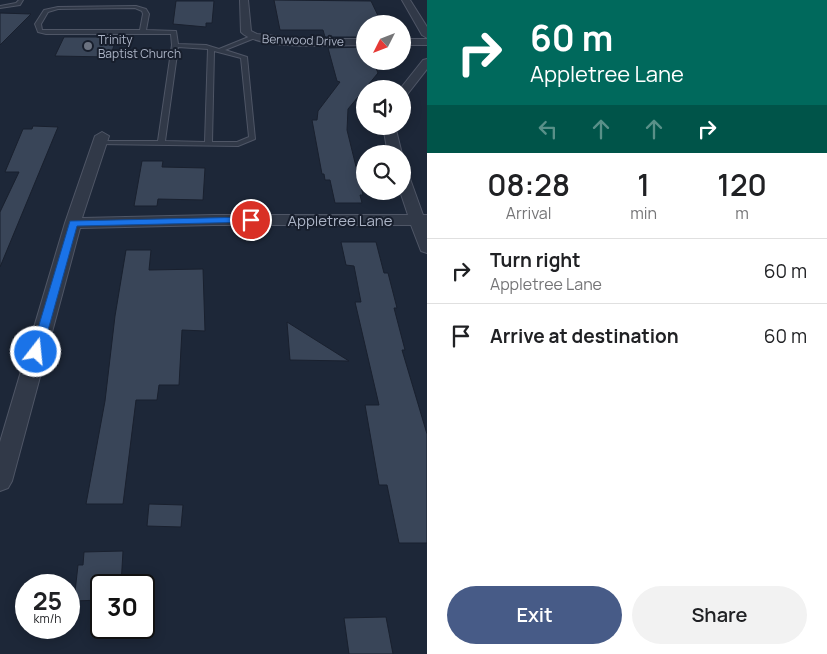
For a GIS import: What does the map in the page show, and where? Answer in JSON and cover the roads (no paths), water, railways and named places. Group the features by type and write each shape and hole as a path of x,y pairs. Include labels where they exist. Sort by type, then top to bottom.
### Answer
{"street":[{"name":"Benwood Drive","path":"244,0 246,32 253,37 275,41 356,42"},
{"path":"406,0 427,35"},
{"path":"411,42 427,42"},
{"path":"411,82 427,62"},
{"path":"0,481 73,223 101,140"},
{"path":"411,196 422,220 427,248"},
{"name":"Appletree Lane","path":"73,223 214,220 422,220"}],"lane":[{"path":"0,7 18,4 21,0"},
{"path":"144,31 146,14 144,10 136,7 58,8 46,11 38,24 40,31 174,32 175,45 161,143"},
{"path":"219,51 253,37"},
{"path":"101,140 238,144 253,138 244,57 211,49 175,45"},
{"path":"208,144 211,49"}],"place":[{"name":"Trinity Baptist Church","path":"88,46"}]}
